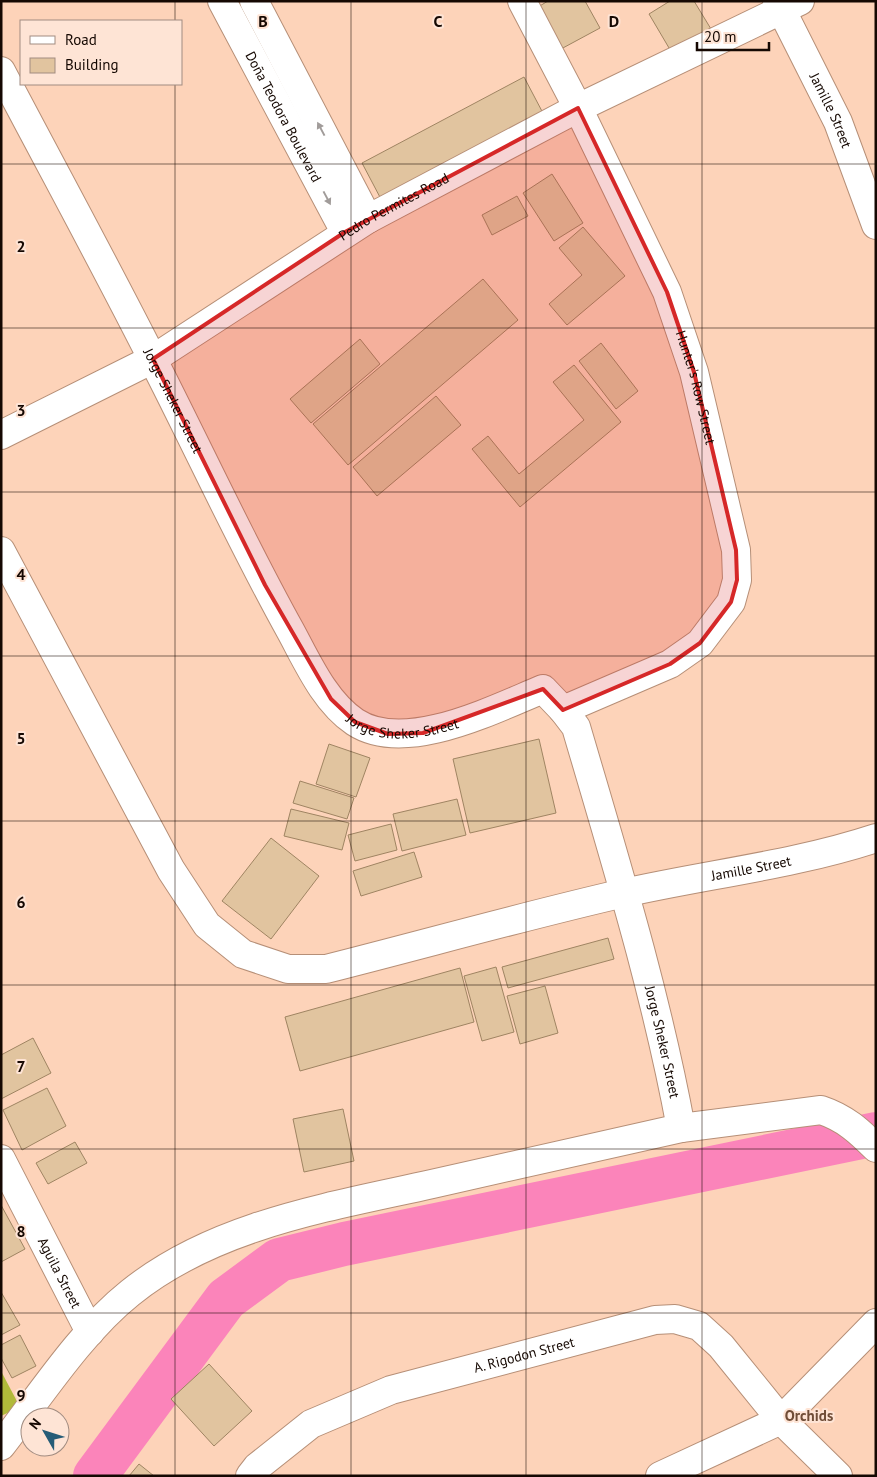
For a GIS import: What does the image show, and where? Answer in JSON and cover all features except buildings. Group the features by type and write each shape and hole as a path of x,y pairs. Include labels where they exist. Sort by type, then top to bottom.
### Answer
{"street":[{"name":"Doña Teodora Boulevard","path":"222,1 356,225"},
{"name":"Doña Teodora Boulevard","path":"254,1 356,225"},
{"name":"Hunter's Row Street","path":"522,1 578,108 667,292 694,372 736,550 737,580 730,602 700,643 670,664 563,710"},
{"name":"Pedro Permites Road","path":"1,436 153,359 356,225 578,108 786,4"},
{"name":"Jamille Street","path":"786,4 838,122 876,225"},
{"name":"Jorge Sheker Street","path":"1,72 153,359 265,585 302,652 331,699 355,722 388,734 423,733 475,716 543,690 563,710 576,728 625,893 670,1072 680,1128"},
{"name":"Jamille Street","path":"1,551 171,870 208,925 244,954 288,969 326,969 625,893 769,866 840,850 876,838"},
{"path":"1,1446 90,1332 130,1293 188,1255 263,1225 366,1198 680,1128 821,1110 838,1116 855,1127 876,1148"},
{"name":"Aguila Street","path":"1,1159 90,1332"},
{"name":"A. Rigodon Street","path":"250,1476 258,1466 311,1424 391,1390 654,1320 675,1319 699,1326 721,1346 781,1420 838,1476"},
{"path":"660,1476 781,1420 876,1323"}],"highlighted area":[{"path":"578,108 667,292 694,372 721,478 736,550 737,580 731,602 700,643 670,664 563,710 543,689 423,733 388,734 355,722 331,699 265,585 153,359 345,232"}],"green space":[{"path":"1,1371 20,1407 1,1416"}],"waterway":[{"path":"95,1476 226,1299 279,1260 344,1244 876,1134"}],"district":[{"name":"Orchids","path":"809,1415"}]}
